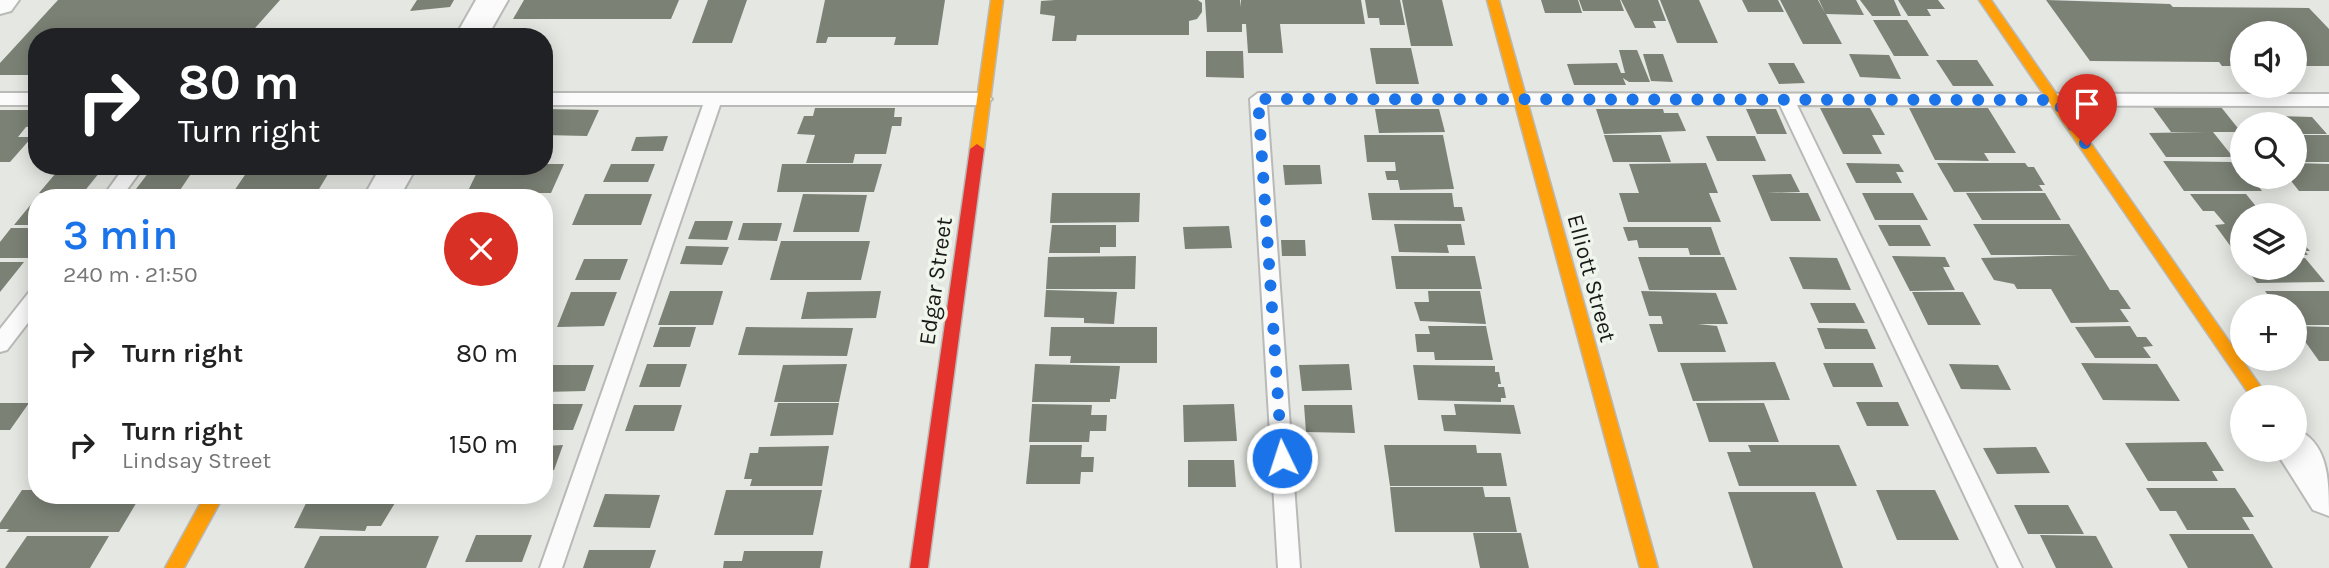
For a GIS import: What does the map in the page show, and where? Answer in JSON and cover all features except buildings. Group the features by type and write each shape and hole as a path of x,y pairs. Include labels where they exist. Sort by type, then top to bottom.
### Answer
{"street":[{"path":"476,28 492,0"},
{"name":"Edgar Street","path":"919,568 997,0"},
{"name":"Elliott Street","path":"1493,0 1649,568"},
{"path":"1985,0 2252,385"},
{"path":"2305,462 2329,497"},
{"path":"174,568 210,504"}],"lane":[{"path":"0,99 28,99"},
{"path":"553,99 984,99"},
{"path":"551,568 713,99"},
{"path":"1289,568 1258,99 2323,100 2329,114"},
{"path":"1786,100 2011,568"},
{"path":"0,344 28,308"}],"traffic: slow":[{"path":"977,149 997,0"},
{"path":"1493,0 1649,568"},
{"path":"1985,0 2252,385"},
{"path":"174,568 210,504"}],"traffic: jam":[{"path":"919,568 977,149"}],"route":[{"path":"1282,458 1258,99 2056,100 2087,146"}]}
